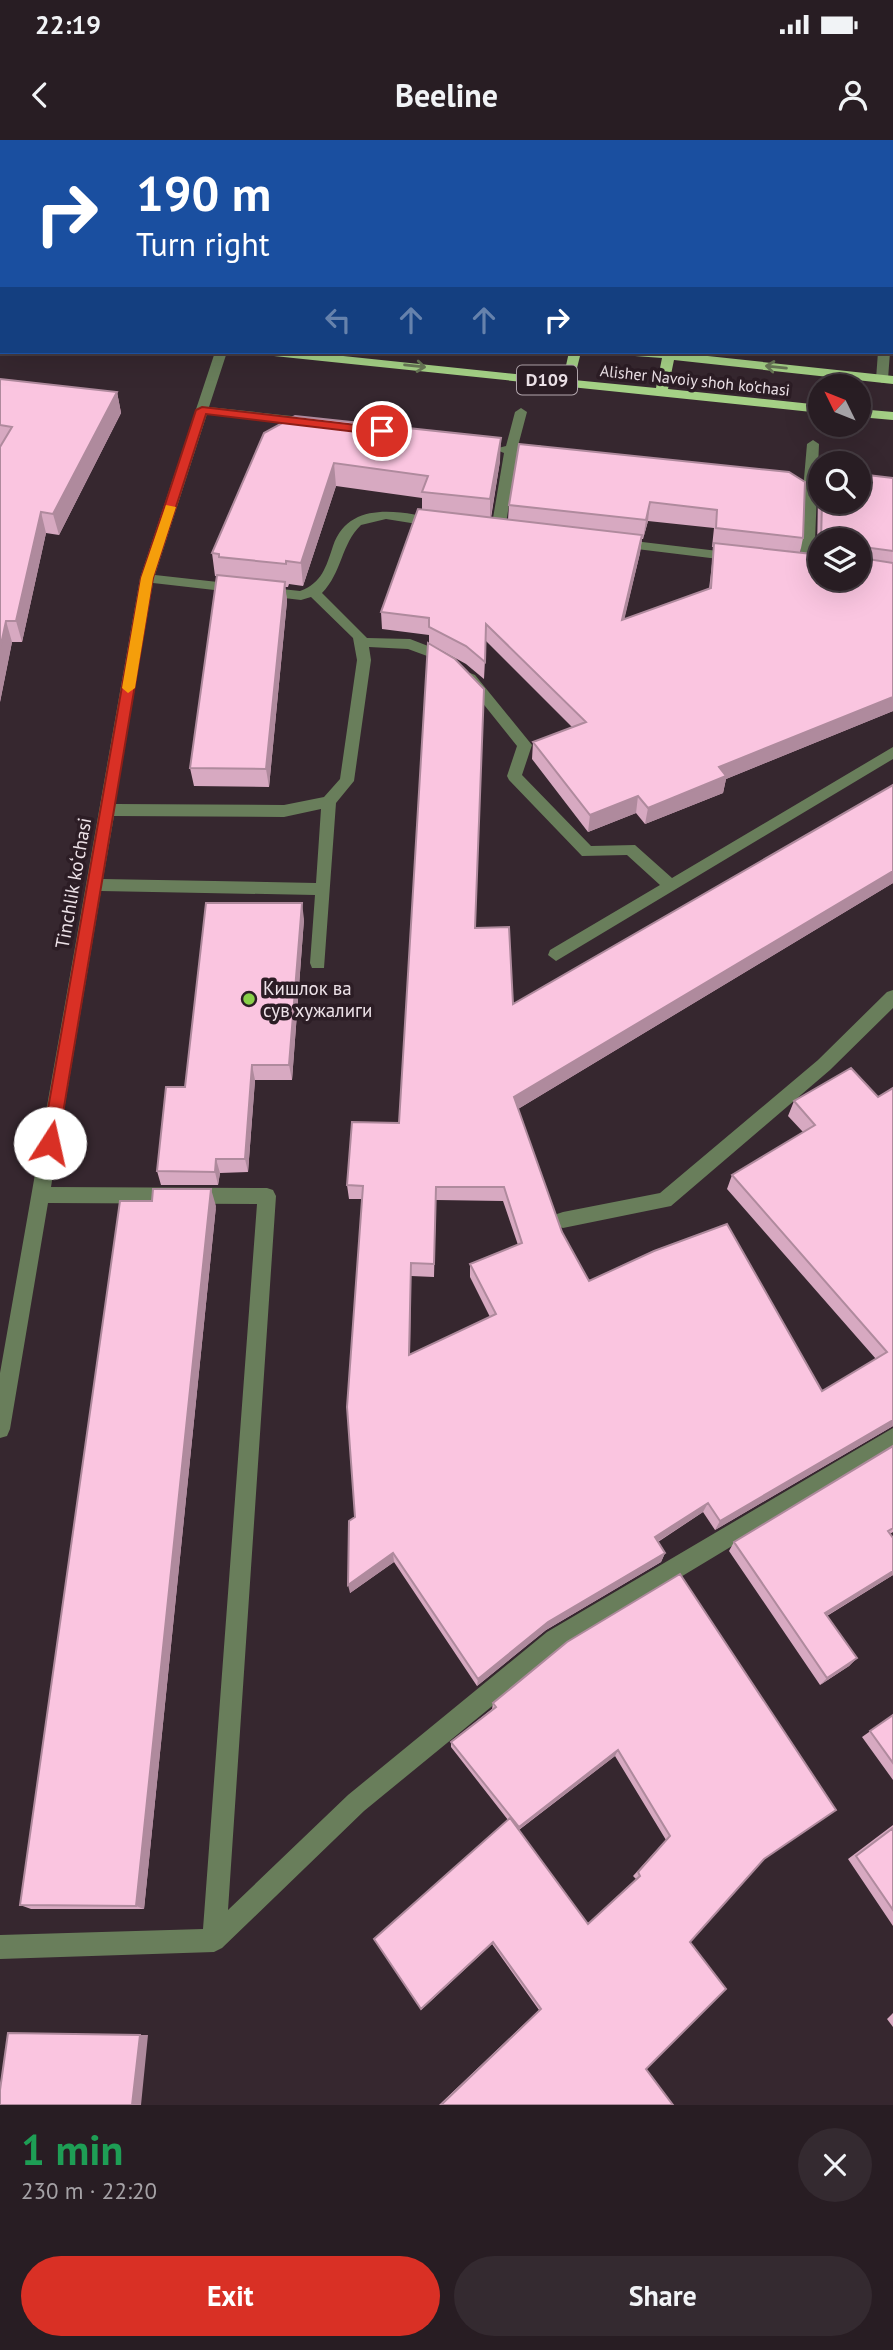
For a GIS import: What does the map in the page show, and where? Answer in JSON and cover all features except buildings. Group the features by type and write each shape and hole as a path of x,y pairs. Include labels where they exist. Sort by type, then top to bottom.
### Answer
{"main road":[{"name":"Alisher Navoiy shoh ko'chasi","path":"294,354 808,408"},
{"path":"568,382 575,354"},
{"name":"Alisher Navoiy shoh ko'chasi","path":"658,354 887,380"},
{"path":"661,392 669,355"},
{"path":"872,414 893,416"}],"street":[{"name":"Tinchlik kо‘chasi","path":"0,1429 4,1384 41,1195 147,578 220,354"},
{"path":"884,354 887,380"},
{"path":"202,410 318,423"},
{"path":"498,530 511,450 521,412"},
{"path":"812,451 813,444"},
{"path":"485,447 552,450"},
{"path":"774,479 795,487 808,498"},
{"path":"807,565 809,514"},
{"path":"147,578 300,596 314,593 325,586 345,532 355,521 373,515 456,525"},
{"path":"606,542 753,559"},
{"path":"314,593 360,636 364,660 348,781 330,802 318,963"},
{"path":"361,642 410,644 448,658 467,673 525,745 514,776 587,852 630,849 670,885"},
{"path":"556,955 893,752"},
{"path":"107,810 285,811 330,802"},
{"path":"94,886 323,889"},
{"path":"564,1220 666,1200 824,1065 893,997"},
{"path":"41,1195 267,1196 214,1940"},
{"path":"0,1947 214,1940 356,1803 555,1640 893,1438"}],"slow traffic":[{"path":"128,688 147,578 170,507"}],"place":[{"name":"Кишлок ва сув хужалиги","path":"249,999"}],"route":[{"path":"50,1143 147,578 202,410 382,431"}]}
